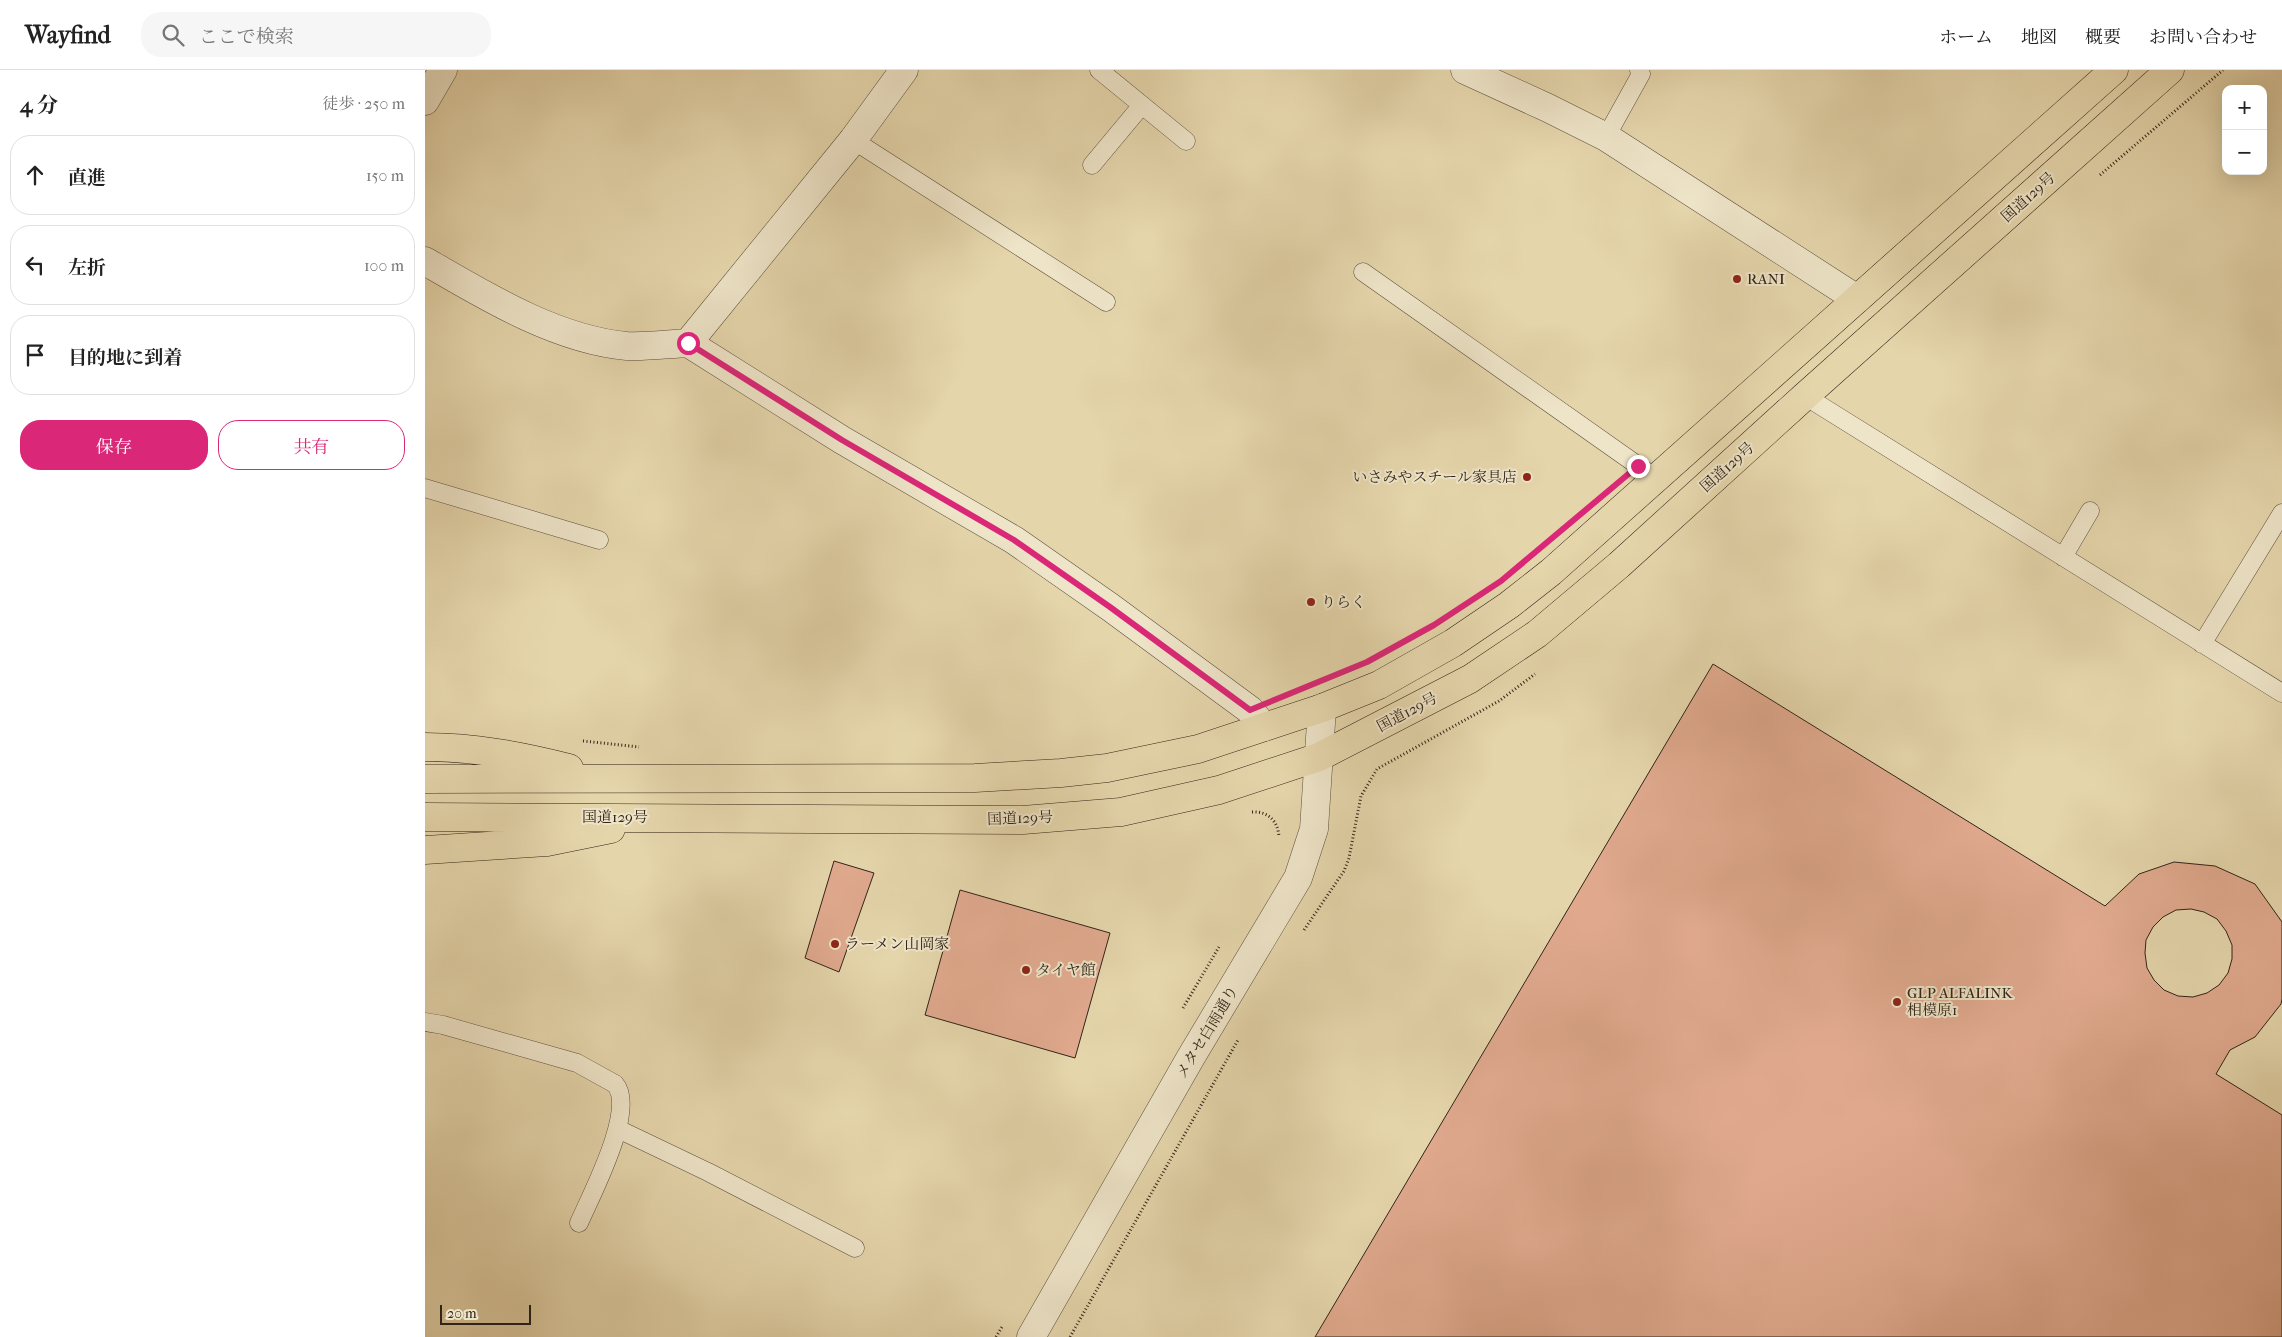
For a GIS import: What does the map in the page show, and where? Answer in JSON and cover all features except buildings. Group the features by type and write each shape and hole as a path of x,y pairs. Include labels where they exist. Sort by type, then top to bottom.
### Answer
{"highway":[{"path":"425,779 975,778 1061,773 1107,768 1198,749 1322,708 1379,685 1461,638 1509,605 1551,572 2114,70"},
{"name":"国道129号","path":"425,817 1023,820 1121,812 1219,790 1319,757 1470,679 1537,634 1619,565 2170,70"},
{"path":"425,747 454,747 511,754 610,778"},
{"path":"425,850 547,842 668,817"}],"street":[{"path":"425,101 443,70"},
{"path":"688,343 853,140 904,70"},
{"path":"1479,73 1606,137 1857,299"},
{"path":"425,261 495,301 571,334 627,346 688,343 842,440 1014,540 1118,612 1250,710 1264,727"},
{"name":"メタセ白雨通り","path":"1031,1337 1191,1057 1299,878 1314,829 1322,708"}],"lane":[{"path":"1099,70 1186,141"},
{"path":"1606,137 1641,74 1639,70"},
{"path":"1092,165 1142,105"},
{"path":"853,140 1106,302"},
{"path":"1363,272 1657,479"},
{"path":"1805,396 2282,693"},
{"path":"425,488 599,540"},
{"path":"2063,557 2090,511"},
{"path":"2202,644 2282,513"},
{"path":"425,1022 443,1025 577,1062 615,1084 620,1089 622,1104 618,1129 579,1223"},
{"path":"618,1129 708,1172 855,1248"}],"path":[{"path":"581,741 639,747"},
{"path":"1302,933 1344,871 1349,858 1361,796 1377,769 1413,750"},
{"path":"1070,1337 1239,1039"}],"place":[{"name":"RANI","path":"1737,279"},
{"name":"いさみやスチール家具店","path":"1527,477"},
{"name":"りらく","path":"1311,602"},
{"name":"ラーメン山岡家","path":"835,944"},
{"name":"タイヤ館","path":"1026,970"},
{"name":"GLP ALFALINK 相模原1","path":"1897,1002"}],"route":[{"path":"688,343 842,440 1014,540 1110,607 1250,710 1367,662 1434,625 1501,581 1638,466"}]}
